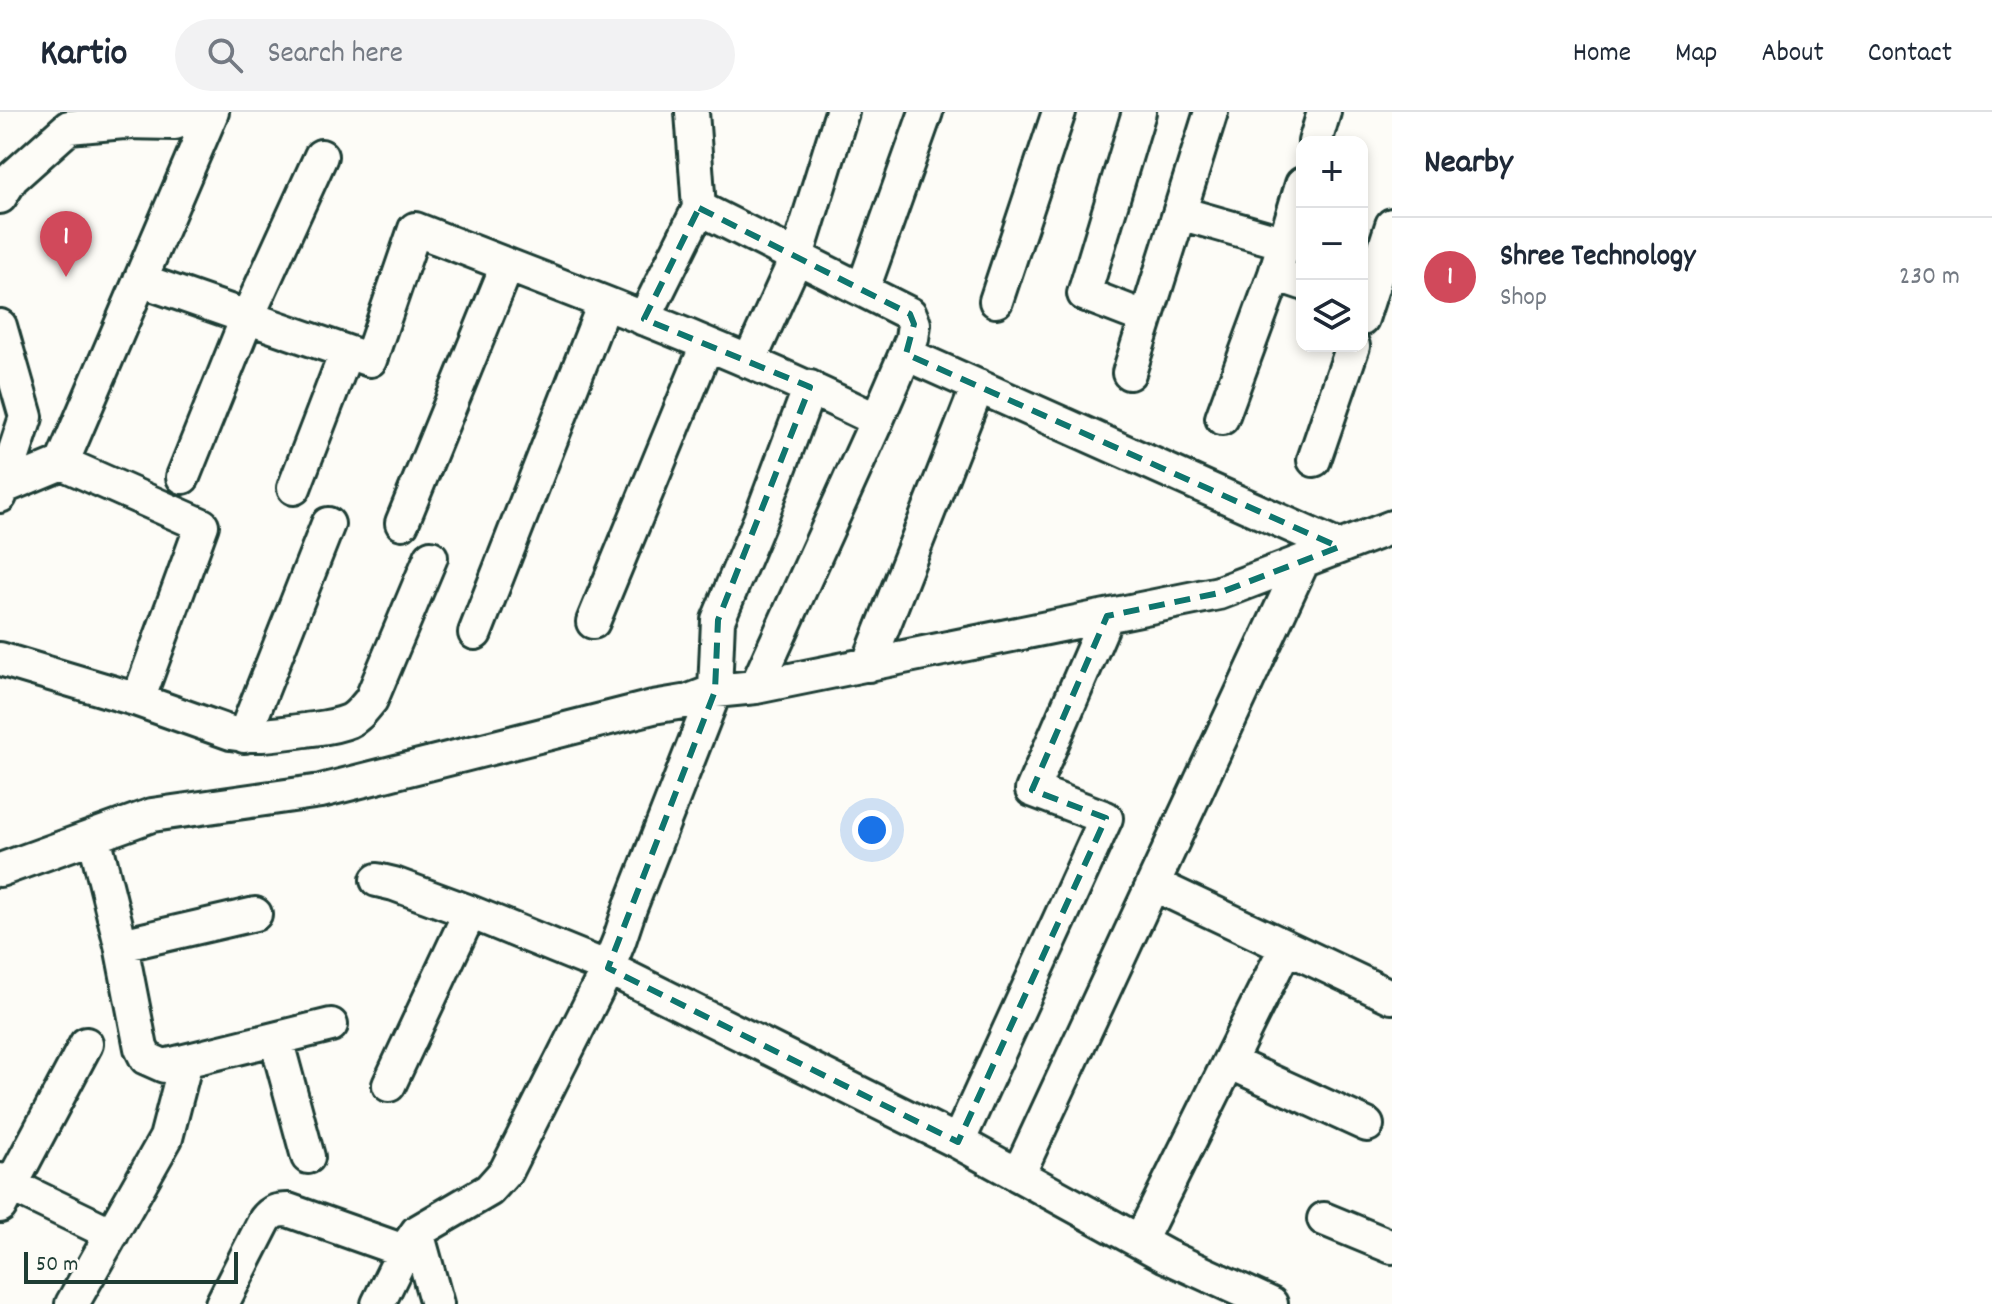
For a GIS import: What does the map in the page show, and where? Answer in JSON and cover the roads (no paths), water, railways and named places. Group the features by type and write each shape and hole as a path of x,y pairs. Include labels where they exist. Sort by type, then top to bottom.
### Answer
{"street":[{"path":"0,197 12,178 69,127 124,117 175,123 199,112"},
{"path":"2,491 62,463 212,112"},
{"path":"644,319 699,208 692,112"},
{"path":"749,362 797,256 842,112"},
{"path":"863,289 926,112"},
{"path":"996,301 1059,112"},
{"path":"1139,112 1084,294 1146,318"},
{"path":"1129,373 1211,112"},
{"path":"1317,136 1324,112"},
{"path":"183,477 247,318 321,156"},
{"path":"1222,418 1288,278 1285,243 1296,205"},
{"path":"699,208 910,314 914,324 906,354 756,687"},
{"path":"1180,213 1285,243"},
{"path":"1371,311 1392,225"},
{"path":"140,280 370,360 415,229 810,387 877,420"},
{"path":"402,523 507,266"},
{"path":"475,633 604,304"},
{"path":"0,326 6,372 26,417 2,491"},
{"path":"593,622 707,345"},
{"path":"1314,460 1351,352"},
{"path":"294,488 346,353"},
{"path":"906,354 1339,547"},
{"path":"868,665 978,386"},
{"path":"378,1304 410,1241 489,1190 506,1171 608,968 715,691 718,620 810,387"},
{"path":"62,463 202,525 138,700"},
{"path":"244,736 328,524"},
{"path":"0,870 152,815 321,791 653,707 689,701 715,691 756,687 1219,593 1392,527"},
{"path":"0,659 138,700 244,736 336,725 351,720 371,700 431,557"},
{"path":"1018,1175 1303,561"},
{"path":"958,1142 1106,818 1032,790 1107,616"},
{"path":"94,836 121,945 141,1048 146,1058 164,1066 331,1025"},
{"path":"377,880 470,912 608,968 958,1142 1166,1256 1271,1304"},
{"path":"1153,884 1392,997"},
{"path":"389,1085 470,912"},
{"path":"121,945 255,914"},
{"path":"1140,1241 1286,947"},
{"path":"276,1039 308,1157"},
{"path":"86,1044 4,1190 112,1234"},
{"path":"72,1304 166,1138 186,1061"},
{"path":"1229,1062 1367,1125"},
{"path":"222,1304 265,1220 278,1210 410,1241"},
{"path":"1324,1219 1392,1247"},
{"path":"410,1241 437,1304"}],"place":[{"name":"Shree Technology","path":"66,277"}]}
